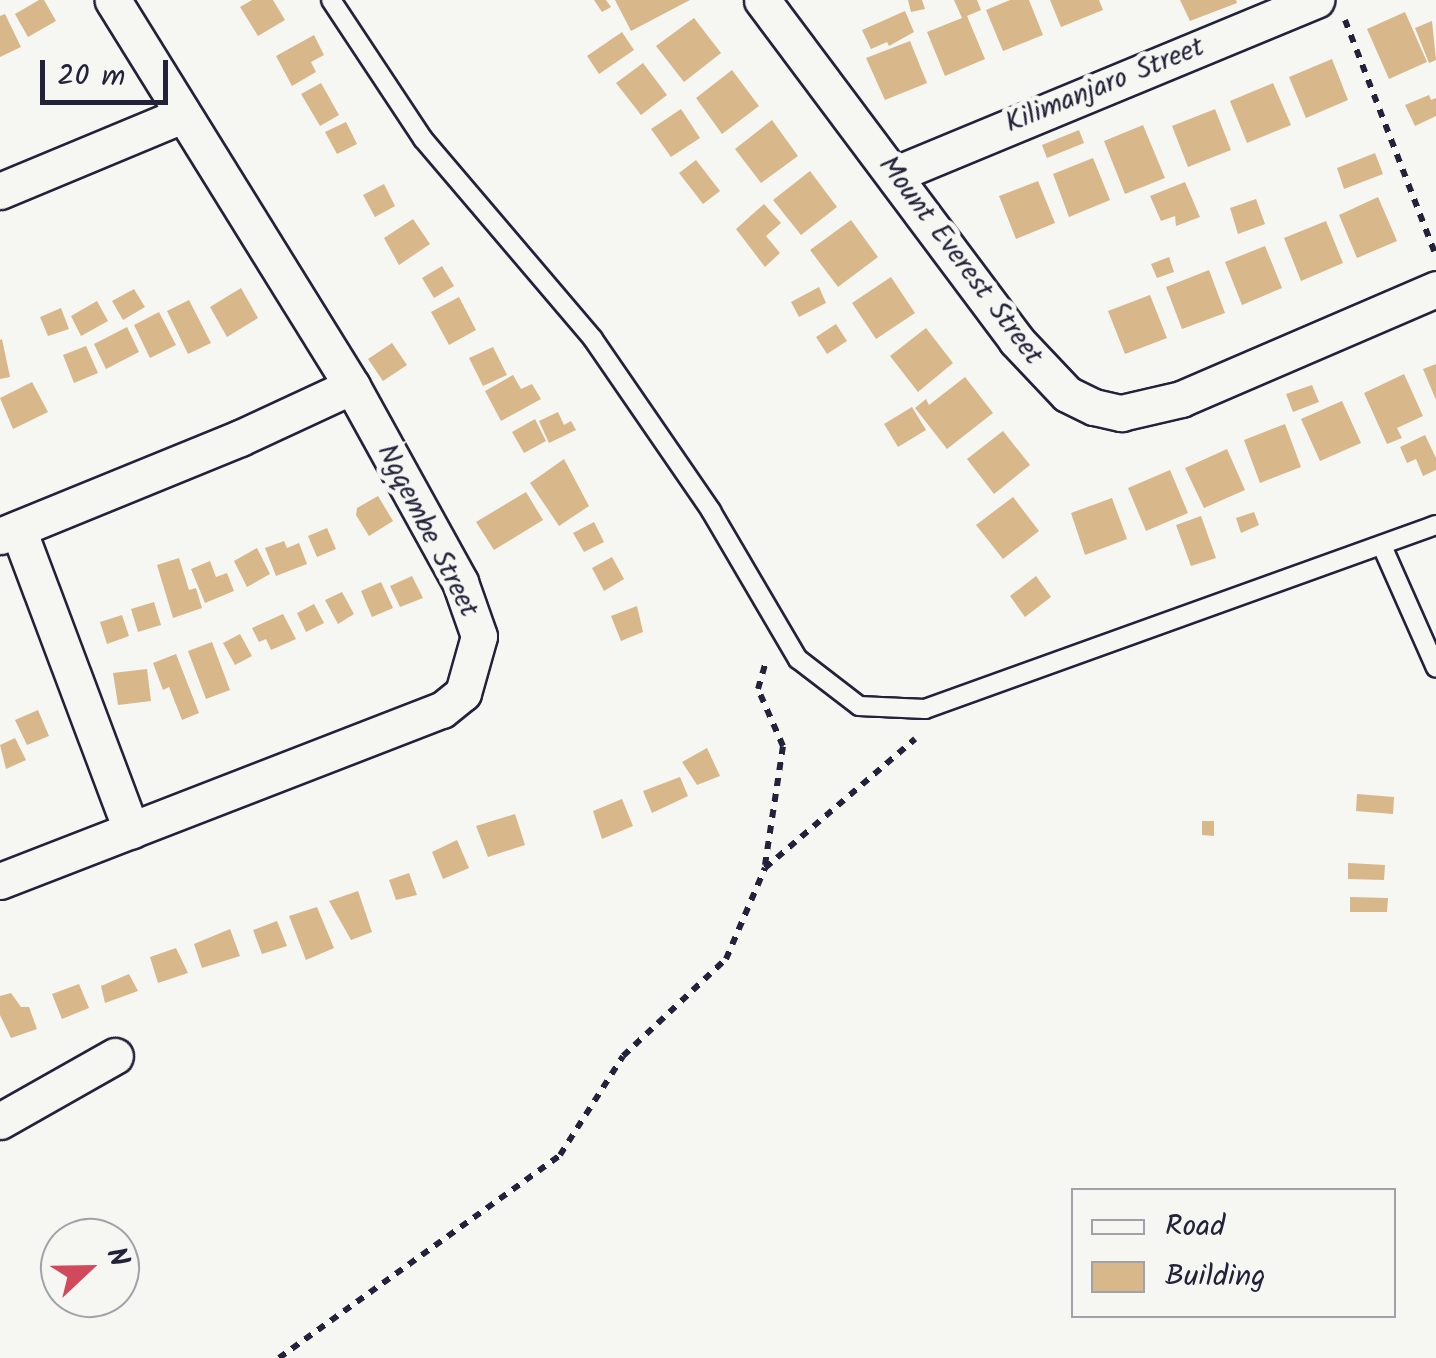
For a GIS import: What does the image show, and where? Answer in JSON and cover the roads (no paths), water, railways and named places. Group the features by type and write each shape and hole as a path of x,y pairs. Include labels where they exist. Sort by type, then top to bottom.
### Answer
{"street":[{"name":"Ngqembe Street","path":"0,881 442,710 463,693 478,636 471,606 352,386 112,0"},
{"name":"Mount Everest Street","path":"762,0 1041,370 1067,394 1122,413 1182,399 1436,289"},
{"name":"Kilimanjaro Street","path":"896,174 1330,9"},
{"path":"0,191 184,115"},
{"path":"131,830 9,533 352,386"},
{"path":"0,1121 114,1056"}],"lane":[{"path":"330,0 424,139 593,339 617,380 659,432 780,621 798,659 859,706 925,710 1436,525"},
{"path":"1382,546 1436,668"}]}
